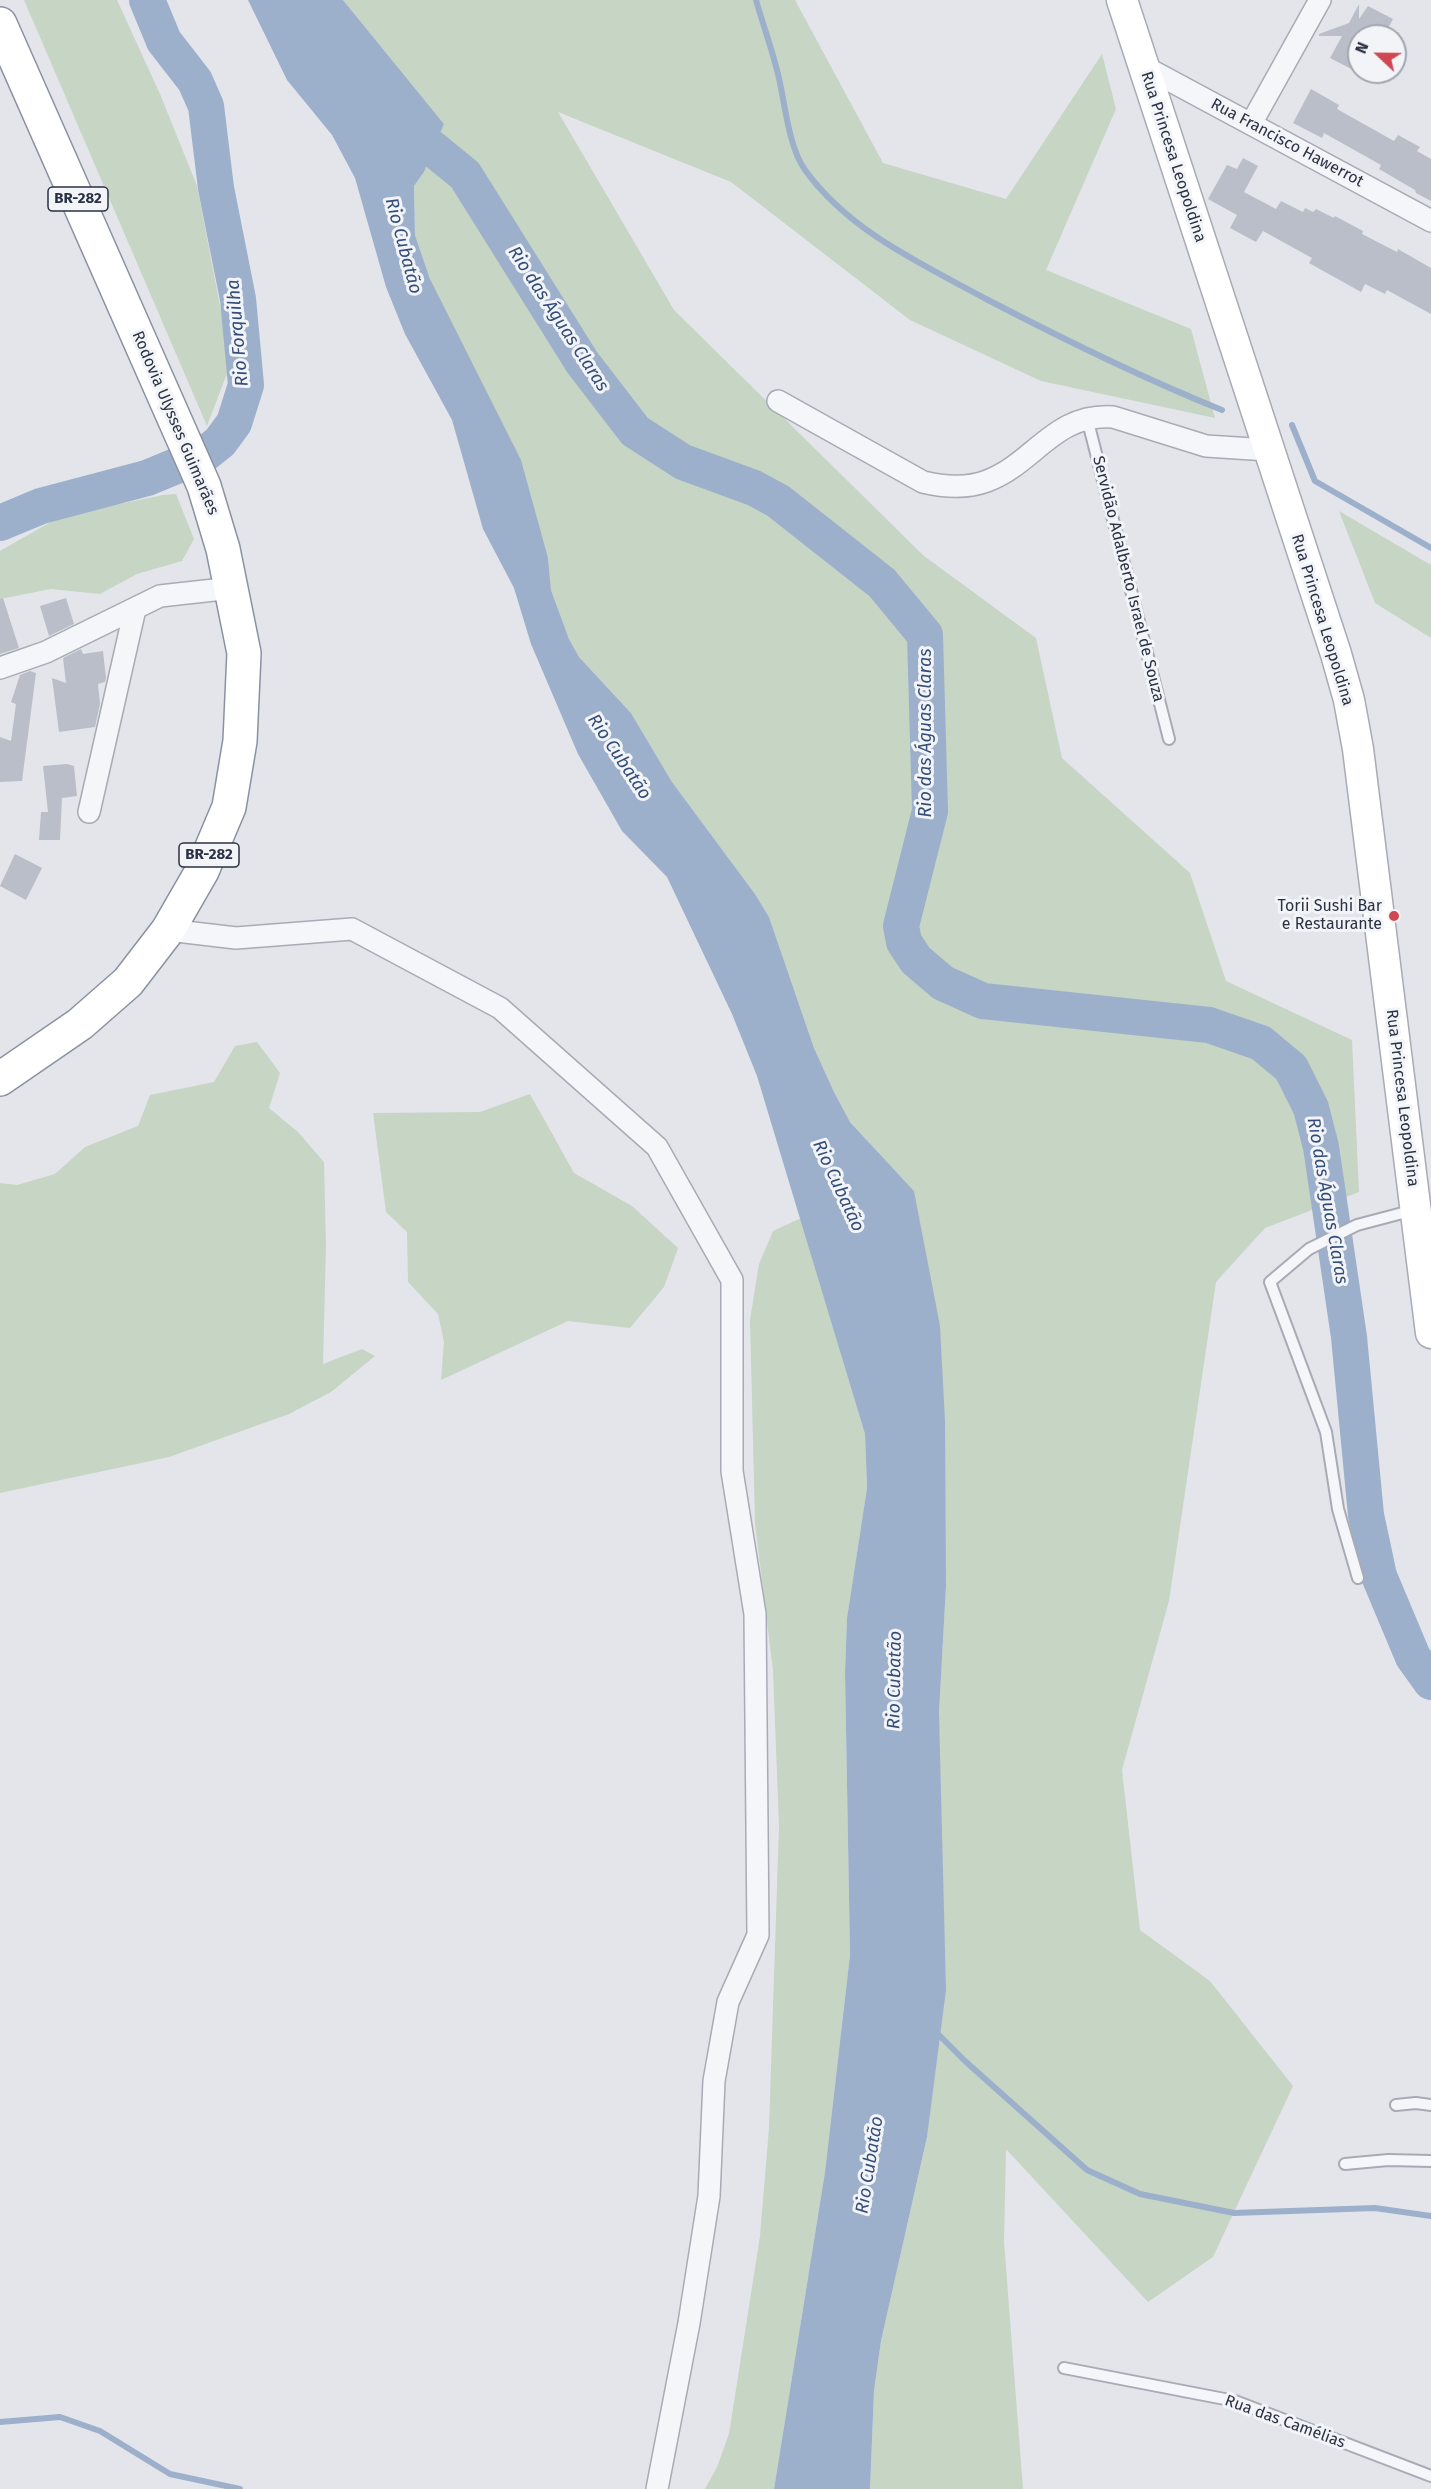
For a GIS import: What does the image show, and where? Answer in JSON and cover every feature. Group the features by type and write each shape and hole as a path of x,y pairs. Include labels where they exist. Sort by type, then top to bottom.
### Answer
{"highway":[{"name":"Rodovia Ulysses Guimarães","path":"0,24 204,486 224,549 244,653 240,741 229,807 202,871 168,930 128,982 80,1024 0,1079"}],"street":[{"name":"Rua Princesa Leopoldina","path":"1122,0 1336,654 1349,700 1358,748 1431,1334"},
{"path":"1251,124 1320,0"},
{"name":"Rua Francisco Hawerrot","path":"1143,66 1431,221"},
{"path":"778,401 923,482 940,486 971,486 987,481 1002,474 1056,432 1097,416 1113,417 1206,446 1268,450"},
{"path":"0,668 46,652 160,596 232,588"},
{"path":"89,812 135,609"},
{"path":"168,930 236,938 352,929 500,1008 657,1147 732,1280 732,1471 755,1614 758,1935 728,2002 714,2081 709,2196 689,2323 657,2489"}],"lane":[{"name":"Servidão Adalberto Israel de Souza","path":"1087,418 1168,739"},
{"path":"1358,1578 1338,1509 1326,1432 1270,1282 1310,1249 1357,1225 1416,1210"},
{"path":"1396,2105 1416,2103 1431,2105"},
{"path":"1345,2164 1388,2160 1431,2161"},
{"name":"Rua das Camélias","path":"1064,2368 1236,2401 1431,2476"}],"green space":[{"path":"24,0 117,0 160,94 197,186 231,363 207,426"},
{"path":"343,0 795,0 883,163 1006,199 1102,54 1116,109 1046,270 1191,329 1215,418 1041,381 910,320 731,182 558,112 674,310 924,556 1036,638 1062,758 1190,873 1226,981 1352,1040 1359,1192 1265,1228 1216,1282 1169,1601 1122,1770 1140,1930 1210,1981 1293,2086 1213,2257 1148,2302 1006,2149 1004,2241 1023,2489 870,2489 874,2391 881,2341 927,2137 939,1713 946,1586 914,1191 850,1122 814,1048 769,917 755,894 672,782 631,713 579,657 569,639 551,590 548,558 430,279 415,235 414,186 424,172 444,124"},
{"path":"176,494 194,539 182,561 137,574 100,594 51,589 0,599 0,551 61,516"},
{"path":"1339,511 1431,565 1431,638 1375,603"},
{"path":"257,1042 280,1073 269,1108 298,1132 324,1162 326,1246 323,1364 362,1349 375,1356 331,1392 289,1414 169,1457 0,1493 0,1183 17,1185 55,1174 85,1147 138,1126 150,1095 214,1082 235,1046"},
{"path":"530,1094 574,1173 632,1206 678,1248 664,1287 630,1328 568,1321 441,1380 444,1342 438,1314 408,1282 407,1232 386,1212 373,1113 480,1112"},
{"path":"801,1218 865,1434 867,1488 847,1618 845,1673 850,1955 825,2172 774,2489 705,2489 717,2467 729,2434 760,2236 769,2128 779,1826 773,1671 755,1523 750,1320 759,1264 773,1231"}],"water":[{"name":"Rio Cubatão","path":"248,0 343,0 444,124 424,172 414,186 415,235 430,279 521,460 548,558 551,590 569,639 579,657 631,713 672,782 755,894 769,917 814,1048 850,1122 914,1191 940,1326 945,1421 946,1586 939,1713 946,1990 927,2137 881,2341 874,2391 870,2489 774,2489 825,2172 850,1955 845,1673 847,1618 867,1488 865,1434 757,1076 732,1014 667,877 622,831 578,754 531,644 514,588 483,529 452,420 405,334 386,287 355,178 332,135 287,80"}],"building":[{"path":"1359,4 1359,19 1368,6 1393,19 1390,24 1347,24 1347,67 1330,58 1342,36 1319,36 1319,34 1349,23"},
{"path":"1311,89 1339,105 1337,109 1394,141 1398,135 1420,147 1417,151 1431,159 1431,201 1379,169 1381,165 1324,133 1322,138 1293,123"},
{"path":"1243,158 1258,166 1244,192 1276,209 1281,201 1303,212 1305,208 1313,212 1316,209 1334,218 1335,216 1363,231 1362,234 1397,252 1398,249 1431,268 1431,314 1387,290 1385,294 1365,284 1361,292 1309,263 1312,258 1263,231 1256,242 1230,228 1237,215 1208,199 1227,165 1237,169"},
{"path":"3,598 19,648 0,654 0,599"},
{"path":"66,598 74,624 49,636 40,606"},
{"path":"81,649 83,654 103,651 106,678 105,682 98,684 100,704 95,727 59,732 52,678 66,683 63,658"},
{"path":"30,671 36,673 22,781 0,782 0,737 11,741 16,704 11,702 20,675"},
{"path":"67,764 74,766 77,796 62,798 60,840 39,840 41,812 48,812 43,766"},
{"path":"15,854 42,868 26,900 0,886"}],"waterway":[{"name":"Rio Forquilha","path":"0,523 41,506 147,478 205,454 220,442 234,423 246,385 238,299 216,188 206,106 195,81 164,41 147,0"},
{"path":"756,0 776,65 788,124 799,160 823,192 843,211 889,245 988,300 1104,358 1222,410"},
{"name":"Rio das Águas Claras","path":"390,128 432,148 465,175 582,362 635,431 683,462 754,488 778,501 882,583 925,635 930,811 901,926 904,942 916,960 943,983 983,1001 1209,1025 1261,1043 1291,1068 1311,1108 1321,1147 1349,1337 1366,1515 1379,1576 1413,1657 1431,1682"},
{"path":"1292,425 1315,481 1431,548"},
{"path":"935,2031 965,2061 1087,2170 1140,2194 1234,2213 1375,2208 1431,2216"},
{"path":"0,2422 60,2417 100,2431 170,2474 240,2489"}],"place":[{"name":"Torii Sushi Bar e Restaurante","path":"1394,916"}]}
